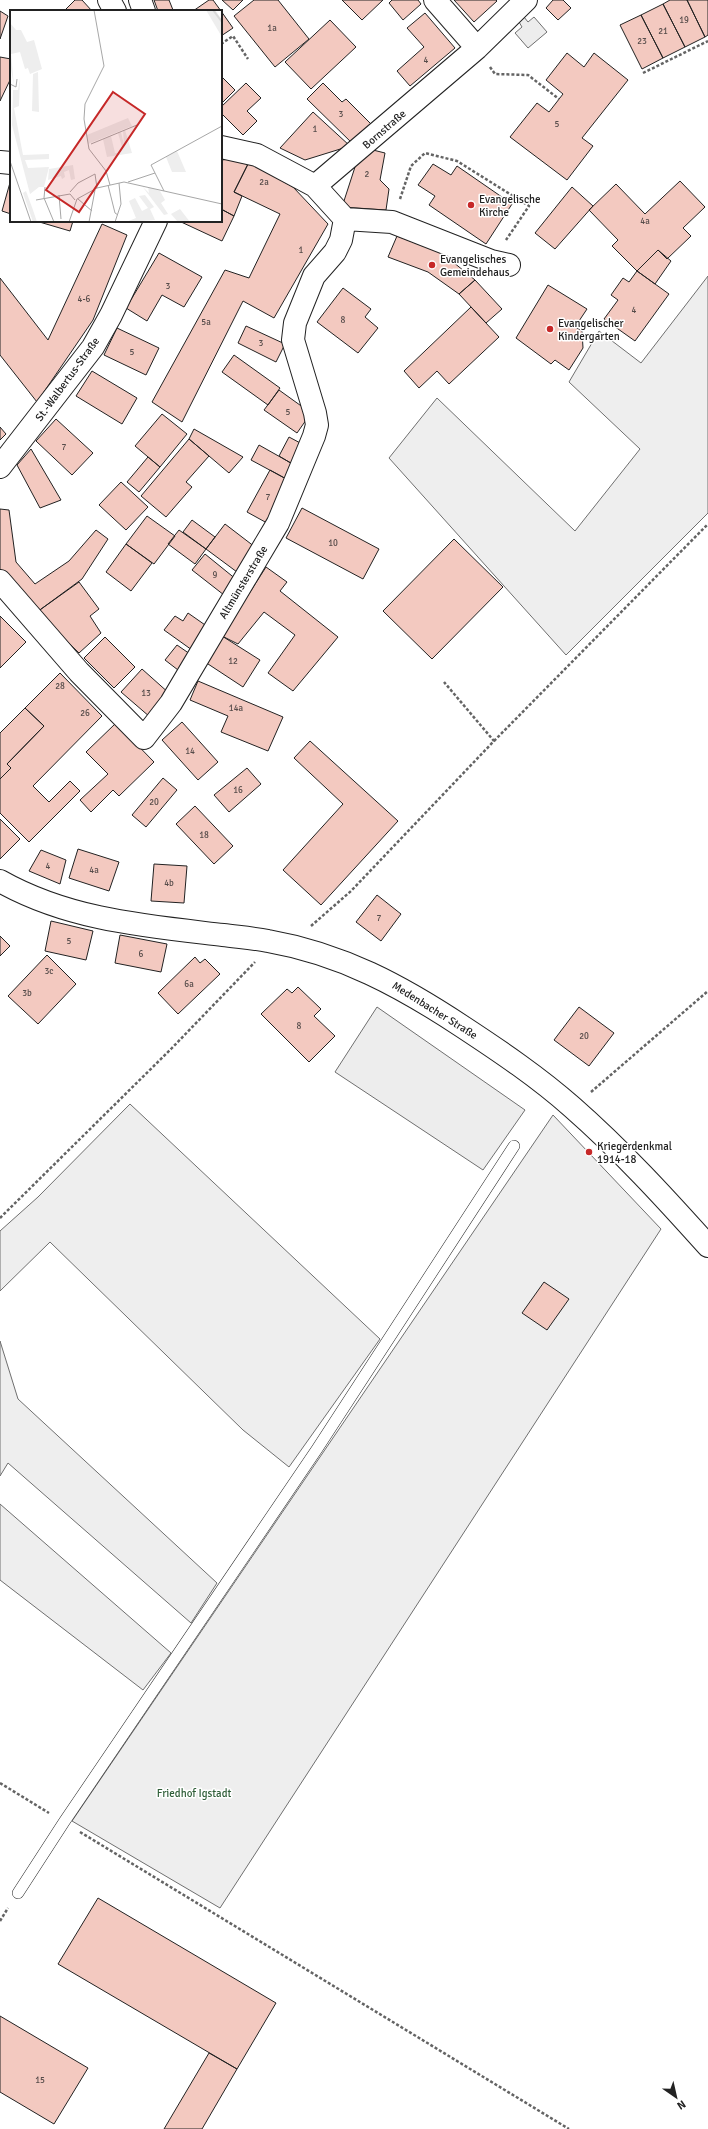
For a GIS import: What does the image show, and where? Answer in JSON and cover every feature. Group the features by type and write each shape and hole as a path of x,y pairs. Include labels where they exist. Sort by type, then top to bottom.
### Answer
{"street":[{"path":"109,0 114,10"},
{"path":"140,0 144,10"},
{"path":"435,0 477,48"},
{"name":"Bornstraße","path":"315,186 477,48 526,0"},
{"path":"222,147 257,155 315,186 345,219 392,222 500,263"},
{"path":"0,162 10,163"},
{"name":"Altmünsterstraße","path":"0,581 79,672 144,738 171,704 278,523 314,436 317,425 315,413 293,340 295,323 314,276 335,252 341,240 345,219"},
{"name":"St.-Walbertus-Straße","path":"0,467 93,347 111,315 156,222"},
{"name":"Medenbacher Straße","path":"0,881 39,900 90,916 115,922 267,940 301,948 351,964 376,975 420,998 520,1066 572,1108 642,1175 708,1246"}],"lane":[{"path":"18,1893 64,1822 318,1449 514,1146"}],"path":[{"path":"222,43 233,36 248,59"},
{"path":"644,73 708,41"},
{"path":"477,48 495,74 528,75 559,99"},
{"path":"392,222 411,166 425,153 457,161 529,206 500,263"},
{"path":"301,948 310,928 351,891 494,741 708,524"},
{"path":"444,682 494,741"},
{"path":"0,1218 253,966 263,951 267,940"},
{"path":"572,1108 708,991"},
{"path":"0,1783 569,2129"}],"green space":[{"path":"708,276 708,513 566,655 389,458 437,398 575,531 640,449 569,382 599,331 641,363"},
{"path":"130,1104 380,1339 289,1467 243,1430 50,1242 0,1291 0,1231 38,1197"},
{"name":"Friedhof Igstadt","path":"553,1115 661,1229 220,1908 72,1821"},
{"path":"0,1341 18,1399 217,1583 191,1623 8,1463 0,1476"},
{"path":"0,1504 171,1653 143,1690 0,1580"}],"shaded area":[{"path":"524,17 528,22 534,17 547,32 528,48 515,33 522,27 519,22"},
{"path":"377,1007 525,1110 483,1170 335,1072"}],"building":[{"path":"75,0 82,0 91,10 65,10"},
{"path":"154,0 169,0 173,10 158,10"},
{"path":"209,0 213,0 220,10 194,10"},
{"path":"222,0 243,0 233,10"},
{"path":"254,0 278,0 309,39 275,67 234,16"},
{"path":"342,0 383,0 362,20"},
{"path":"392,0 418,0 421,4 403,20 389,3"},
{"path":"454,0 496,0 497,1 474,22"},
{"path":"553,0 563,0 571,8 558,20 546,8"},
{"path":"670,0 687,0 705,37 685,47 663,4"},
{"path":"687,0 708,0 708,35 705,37"},
{"path":"663,4 685,47 663,58 641,15"},
{"path":"0,11 8,16 0,39"},
{"path":"222,12 233,28 222,35"},
{"path":"425,13 455,48 410,86 397,71 424,47 407,28"},
{"path":"641,15 663,58 642,69 620,25"},
{"path":"330,20 356,47 311,89 285,62"},
{"path":"567,53 584,67 594,53 628,80 582,138 593,146 567,180 510,137 537,103 549,112 563,94 546,80"},
{"path":"0,57 10,59 10,80 0,101"},
{"path":"222,77 235,90 222,103"},
{"path":"246,83 261,98 247,111 257,121 243,135 222,114 222,106"},
{"path":"323,83 342,102 346,99 373,126 354,145 307,99"},
{"path":"313,112 350,146 305,160 280,148"},
{"path":"373,150 385,153 380,180 389,189 386,210 342,207 355,167"},
{"path":"241,158 249,162 234,192 242,196 234,216 222,210 222,160"},
{"path":"249,162 293,187 328,224 274,318 243,301 182,422 152,402 225,270 249,278 280,214 234,192"},
{"name":"Evangelische Kirche","path":"433,164 451,175 457,166 512,204 486,244 429,205 435,196 418,185"},
{"path":"680,181 705,207 683,228 691,236 667,259 658,250 637,271 612,246 618,240 589,210 616,184 645,214"},
{"path":"10,183 10,214 2,211"},
{"path":"572,187 593,206 555,249 535,233"},
{"path":"222,210 234,216 222,241 181,222 222,222"},
{"path":"39,222 73,222 70,231"},
{"path":"102,224 127,235 93,320 37,402 0,355 0,278 48,340"},
{"name":"Evangelisches Gemeindehaus","path":"397,236 442,253 475,280 459,294 428,272 388,257"},
{"path":"658,250 671,261 655,284 637,271"},
{"path":"159,253 202,277 184,307 162,295 147,321 126,308"},
{"path":"637,271 669,294 635,341 604,319 618,300 611,295 623,278 629,282"},
{"path":"475,280 502,309 486,323 459,294"},
{"name":"Evangelischer Kindergarten","path":"548,285 587,309 575,327 582,331 583,348 569,370 555,360 551,364 516,338"},
{"path":"343,288 371,309 365,317 378,328 358,353 317,322"},
{"path":"471,307 499,337 449,384 437,371 419,388 404,371"},
{"path":"246,326 285,344 276,362 238,343"},
{"path":"117,328 159,348 146,375 104,355"},
{"path":"234,355 280,388 268,405 222,372"},
{"path":"92,371 137,398 122,424 76,396"},
{"path":"279,390 311,413 297,433 264,410"},
{"path":"162,414 187,434 160,467 135,446"},
{"path":"56,419 93,453 72,475 36,441"},
{"path":"0,427 6,434 0,440"},
{"path":"194,429 243,457 229,473 189,439"},
{"path":"289,437 304,445 294,465 279,456"},
{"path":"189,439 209,456 186,482 192,487 166,517 141,496"},
{"path":"259,445 298,467 290,481 251,460"},
{"path":"31,449 61,500 40,508 17,465"},
{"path":"148,457 160,467 139,492 127,482"},
{"path":"270,470 290,481 267,523 247,512"},
{"path":"121,482 148,507 126,530 99,505"},
{"path":"302,508 379,549 363,579 286,538"},
{"path":"0,509 9,510 16,562 35,584 69,561 96,530 108,539 82,579 37,612 0,574"},
{"path":"147,516 175,536 154,564 126,544"},
{"path":"192,520 215,537 206,549 183,532"},
{"path":"225,524 255,547 237,572 206,549"},
{"path":"179,530 206,549 195,564 168,544"},
{"path":"454,539 503,587 432,659 383,611"},
{"path":"126,544 152,563 131,591 106,572"},
{"path":"205,554 237,580 224,595 192,570"},
{"path":"266,567 287,582 280,591 338,637 293,691 268,673 295,635 264,612 238,644 222,636"},
{"path":"79,582 99,609 90,616 101,633 79,653 37,612"},
{"path":"188,613 208,627 192,650 164,630 175,616 183,621"},
{"path":"0,616 26,642 0,668"},
{"path":"222,636 260,660 243,687 205,662"},
{"path":"105,637 135,667 114,688 84,658"},
{"path":"177,645 190,654 178,670 165,660"},
{"path":"142,669 170,694 150,717 121,692"},
{"path":"60,673 102,716 33,786 49,802 70,781 80,791 29,842 0,813 0,779 11,768 7,764 44,726 25,708"},
{"path":"198,681 283,717 268,751 221,732 228,716 190,700"},
{"path":"25,708 44,726 7,764 11,768 0,779 0,733"},
{"path":"182,722 218,762 198,780 162,740"},
{"path":"116,723 154,762 119,796 113,790 91,812 80,800 108,774 86,752"},
{"path":"310,741 398,821 321,905 283,870 343,804 294,758"},
{"path":"247,768 261,784 229,812 214,795"},
{"path":"163,778 177,790 146,827 132,815"},
{"path":"195,806 233,846 214,864 176,824"},
{"path":"0,819 20,839 0,859"},
{"path":"78,849 119,862 109,891 69,878"},
{"path":"41,850 66,860 60,884 29,871"},
{"path":"154,864 187,866 184,903 151,901"},
{"path":"377,895 401,914 381,941 356,922"},
{"path":"51,921 93,931 86,960 45,951"},
{"path":"120,935 167,944 161,972 115,963"},
{"path":"0,936 10,946 0,956"},
{"path":"47,955 76,984 38,1024 8,996"},
{"path":"195,957 200,963 205,959 220,974 178,1014 158,993"},
{"path":"298,987 321,1009 314,1016 335,1036 309,1062 261,1014 287,989 292,993"},
{"path":"579,1007 614,1033 589,1066 554,1040"},
{"path":"544,1282 569,1299 547,1330 522,1313"},
{"path":"98,1898 276,2003 237,2069 58,1964"},
{"path":"0,2016 88,2068 54,2124 0,2092"},
{"path":"209,2053 237,2069 202,2129 164,2129"}],"place":[{"name":"Evangelische Kirche","path":"471,205"},
{"name":"Evangelisches Gemeindehaus","path":"432,265"},
{"name":"Evangelischer Kindergarten","path":"550,329"},
{"name":"Kriegerdenkmal 1914-18","path":"589,1152"}]}
